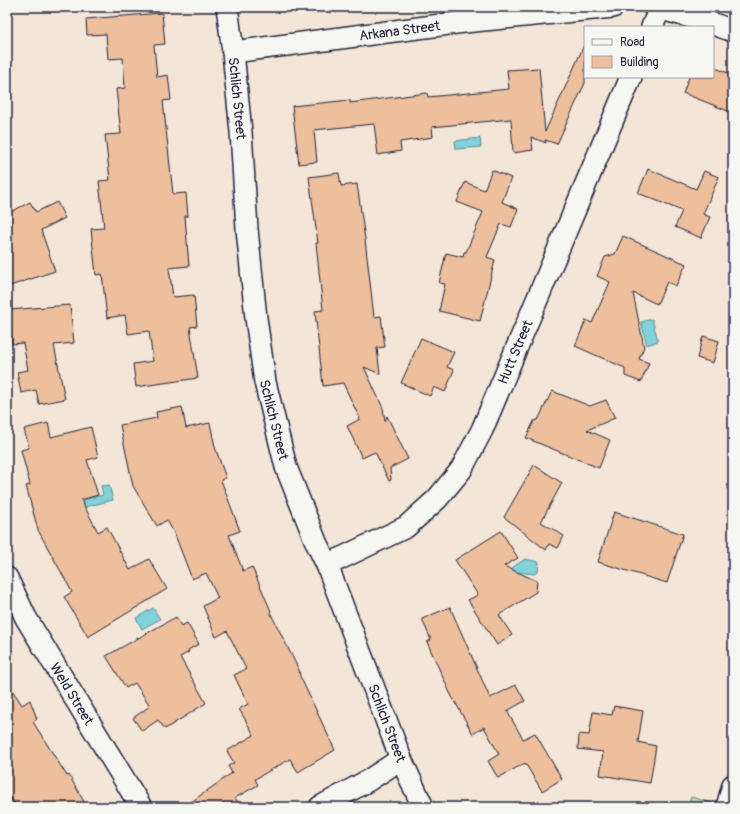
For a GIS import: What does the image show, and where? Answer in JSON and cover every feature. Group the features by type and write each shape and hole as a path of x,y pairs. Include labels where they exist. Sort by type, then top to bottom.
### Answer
{"street":[{"name":"Schlich Street","path":"228,7 241,132 247,229 256,318 265,382 286,467 327,565 401,759 422,807"},
{"name":"Arkana Street","path":"233,52 464,22 613,7"},
{"path":"655,14 708,22 733,31"},
{"name":"Hutt Street","path":"327,565 406,527 437,499 461,470 482,430 631,78"},
{"name":"Weld Street","path":"7,578 26,618 141,807"},
{"path":"320,807 369,780 401,759"},
{"path":"726,807 733,785"}],"green space":[{"path":"691,797 712,803 714,807 688,807"}],"water":[{"path":"480,138 481,147 456,149 455,141"},
{"path":"652,319 658,341 647,345 641,322"},
{"path":"109,485 113,500 85,507 83,500 103,495 101,486"},
{"path":"525,559 539,562 538,572 534,574 519,572 515,575 512,570 513,567"},
{"path":"153,608 160,619 142,629 136,618"}],"building":[{"path":"162,13 165,44 154,45 157,77 168,75 171,100 163,101 173,194 186,193 188,216 185,216 189,266 169,268 173,297 194,295 197,326 190,327 198,378 136,387 133,364 153,361 149,331 128,334 125,315 107,318 102,274 96,275 91,229 104,228 99,181 110,180 105,135 121,134 116,89 125,88 123,58 108,59 106,34 87,35 86,19"},
{"path":"584,45 585,83 557,144 545,140 546,143 531,137 533,150 513,153 511,119 432,127 433,137 400,142 401,151 378,155 374,124 314,130 317,162 299,164 292,106 350,100 350,103 427,93 428,97 509,89 507,70 539,68 545,132"},
{"path":"714,67 733,75 733,113 683,93 689,78 714,78"},
{"path":"648,169 696,189 704,171 719,177 703,214 710,217 701,238 675,227 682,211 638,193"},
{"path":"492,170 511,178 502,202 518,209 511,227 501,224 487,257 495,260 480,321 439,311 445,284 439,283 446,253 463,257 483,212 457,202 465,182 484,190"},
{"path":"339,173 341,186 357,184 374,317 381,316 385,347 377,348 380,374 364,367 383,408 385,421 387,416 408,459 390,468 391,480 389,481 375,452 362,458 347,426 360,419 343,383 323,386 315,311 323,310 316,243 318,243 309,177"},
{"path":"30,202 36,212 57,202 65,218 41,230 55,271 7,287 7,214"},
{"path":"623,236 686,264 676,286 667,282 657,304 633,293 644,347 639,359 649,363 641,382 625,376 625,368 575,346 586,320 592,323 610,282 597,276 605,257 615,254"},
{"path":"70,305 74,343 54,345 65,399 39,404 36,390 21,393 17,372 28,370 23,343 12,344 9,310"},
{"path":"703,336 719,341 713,363 697,358"},
{"path":"421,338 454,352 447,367 454,370 445,392 434,387 430,396 401,383"},
{"path":"552,391 590,406 606,400 615,418 587,430 610,440 599,468 526,438 534,421 538,420"},
{"path":"182,407 186,428 210,423 215,447 226,478 221,480 240,531 229,535 243,571 252,567 271,611 270,612 299,670 300,676 335,750 298,772 290,759 255,779 258,785 235,798 242,807 184,807 232,773 228,766 234,763 227,751 254,735 239,709 248,704 234,675 246,669 227,631 216,637 203,606 218,598 206,573 192,579 175,535 167,520 157,526 133,486 120,425 157,418 156,412"},
{"path":"48,423 51,437 91,427 98,457 87,460 98,495 81,500 98,532 107,527 130,570 149,559 167,589 88,637 64,597 72,592 38,530 26,486 30,485 21,450 29,448 24,429"},
{"path":"534,465 562,483 541,522 564,536 558,548 549,544 546,550 504,517"},
{"path":"614,512 683,534 667,583 598,562"},
{"path":"501,531 518,558 504,566 537,581 536,592 499,615 512,635 497,645 468,600 478,595 455,560"},
{"path":"450,607 490,698 516,685 525,701 507,711 523,739 535,733 562,779 542,791 525,763 498,778 488,761 499,754 484,727 473,734 450,693 427,642 431,640 422,619"},
{"path":"176,617 181,626 187,623 199,644 188,650 189,652 180,657 206,703 165,729 158,720 142,731 133,718 150,706 135,683 126,688 106,656"},
{"path":"7,682 22,705 30,700 37,719 33,722 67,776 69,775 87,807 16,807 12,799 7,802"},
{"path":"614,706 643,711 638,742 656,746 650,783 600,775 603,752 578,749 579,734 589,735 593,712 612,715"}]}
